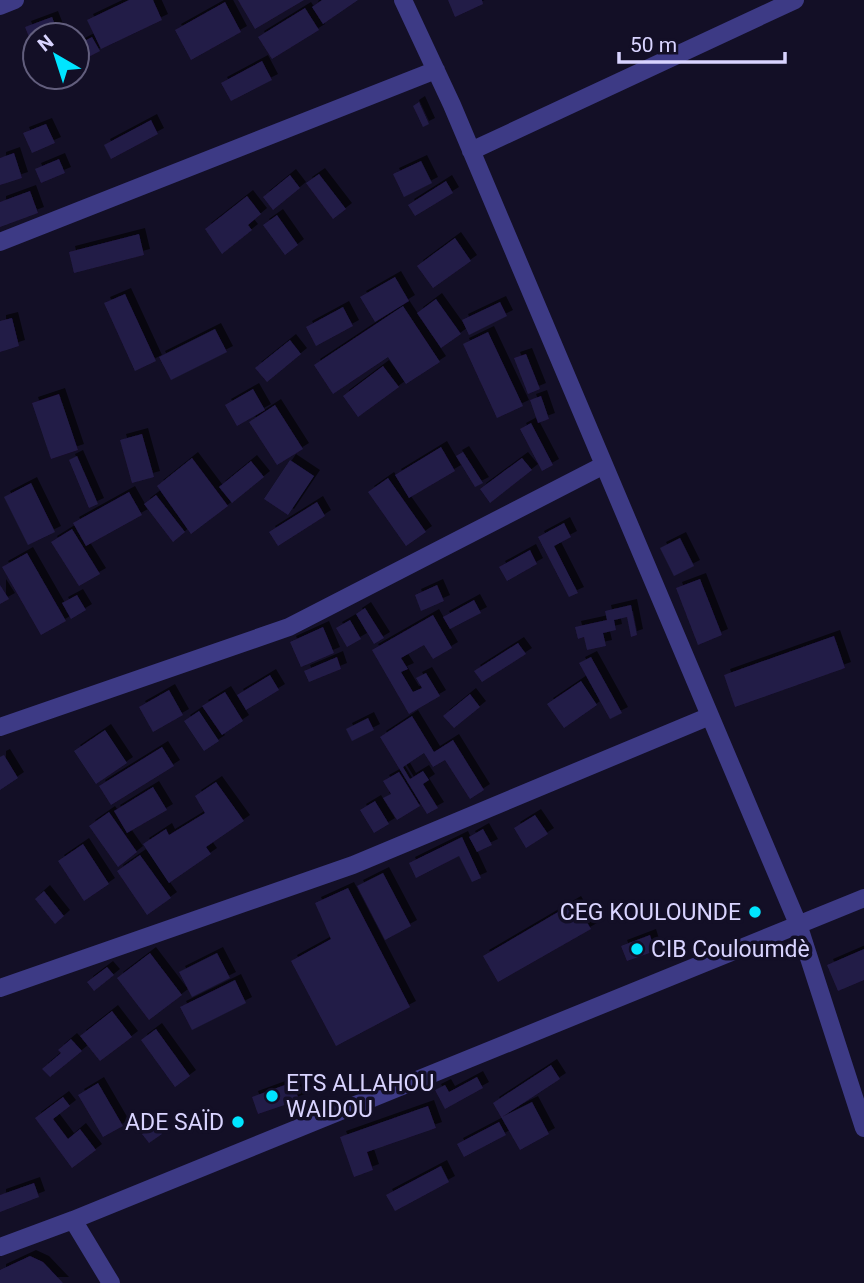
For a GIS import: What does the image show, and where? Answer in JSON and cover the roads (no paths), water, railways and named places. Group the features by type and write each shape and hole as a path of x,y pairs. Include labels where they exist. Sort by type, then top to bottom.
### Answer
{"street":[{"path":"0,6 15,0"},
{"path":"403,0 471,151 798,924 864,1128"},
{"path":"471,151 795,0"},
{"path":"0,242 436,70"},
{"path":"0,727 289,627 604,465"},
{"path":"0,988 352,865 710,716"},
{"path":"0,1247 73,1220 864,898"},
{"path":"73,1220 111,1283"}],"place":[{"name":"CEG KOULOUNDE","path":"755,912"},
{"name":"CIB Couloumdè","path":"637,949"},
{"name":"ETS ALLAHOU WAIDOU","path":"272,1096"},
{"name":"ADE SAÏD","path":"238,1122"}]}
